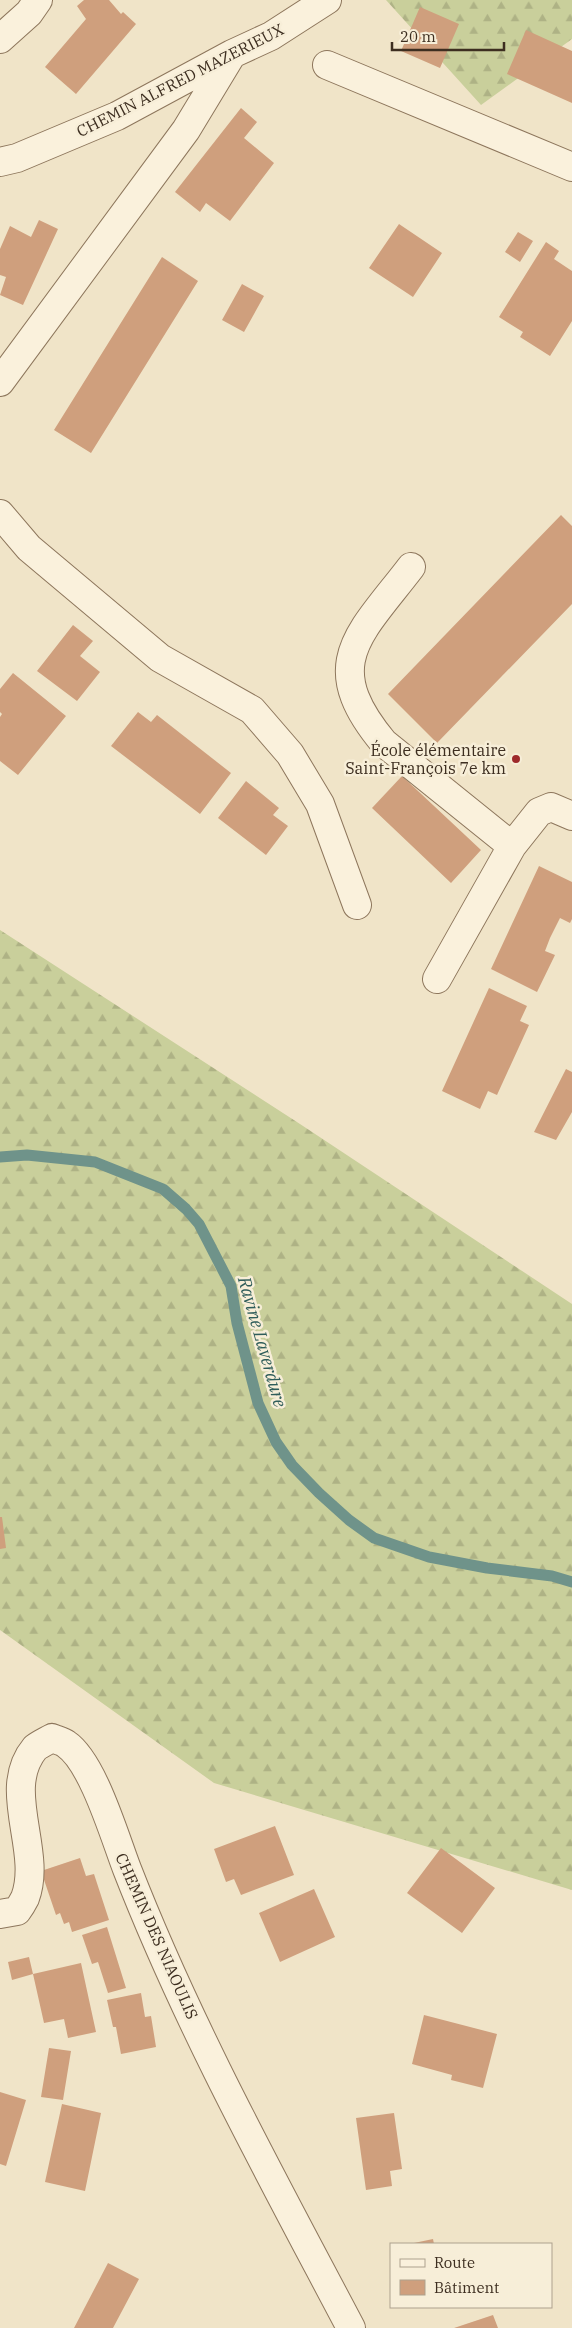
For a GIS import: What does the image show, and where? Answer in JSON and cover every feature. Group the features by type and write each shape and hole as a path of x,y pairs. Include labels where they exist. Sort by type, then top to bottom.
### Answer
{"street":[{"path":"0,40 29,12 38,0"},
{"name":"CHEMIN ALFRED MAZERIEUX","path":"0,162 17,158 118,116 232,54 271,36 327,0"},
{"path":"0,382 186,130 232,54"},
{"path":"327,65 572,166"},
{"path":"0,514 29,548 160,658 252,710 290,754 320,804 357,905"},
{"path":"411,566 367,624 352,652 348,669 353,696 369,724 384,743 512,846"},
{"path":"437,979 512,846 539,812 551,807 572,816"},
{"name":"CHEMIN DES NIAOULIS","path":"0,1914 17,1911 25,1897 28,1882 27,1865 14,1796 20,1768 35,1748 52,1738 66,1744 78,1756 94,1786 140,1902 226,2090 352,2328"}],"green space":[{"path":"386,0 572,0 572,39 481,105"},
{"path":"0,930 300,1124 572,1304 572,1890 214,1783 0,1630"}],"building":[{"path":"84,0 109,0 121,14 123,12 136,24 76,94 45,67 86,19 77,6"},
{"path":"420,7 459,24 440,68 401,51"},
{"path":"526,30 572,51 572,103 507,74"},
{"path":"241,108 257,122 244,138 274,163 230,221 206,203 200,212 175,192"},
{"path":"39,220 58,229 23,305 0,295 6,277 0,275 0,249 10,226 31,237"},
{"path":"399,224 442,253 413,297 369,268"},
{"path":"518,232 533,241 520,262 505,252"},
{"path":"546,242 559,251 554,259 572,271 572,321 550,356 520,337 523,332 499,317"},
{"path":"162,257 198,281 91,453 54,430"},
{"path":"242,284 264,296 244,332 222,320"},
{"path":"561,515 572,526 572,604 437,743 388,694"},
{"path":"73,625 93,641 80,656 100,672 77,701 37,671"},
{"path":"13,673 66,716 18,775 0,761 0,717 2,714 0,712 0,689"},
{"path":"138,712 151,722 157,715 231,773 200,814 111,746"},
{"path":"402,776 481,850 451,883 372,808"},
{"path":"246,781 279,808 273,815 288,826 266,855 218,818"},
{"path":"539,866 572,882 572,919 570,923 560,918 550,938 545,951 555,955 537,992 491,969"},
{"path":"489,988 527,1006 520,1021 529,1025 497,1095 488,1091 480,1109 442,1091"},
{"path":"566,1069 572,1072 572,1112 556,1140 534,1132"},
{"path":"0,1517 2,1517 6,1548 0,1549"},
{"path":"275,1826 294,1875 241,1895 234,1879 226,1882 214,1849"},
{"path":"441,1848 495,1888 462,1933 407,1893"},
{"path":"80,1858 86,1876 94,1874 109,1920 72,1932 69,1922 64,1924 60,1913 56,1915 41,1871"},
{"path":"314,1889 335,1937 280,1962 259,1913"},
{"path":"107,1927 126,1988 108,1993 98,1962 92,1964 82,1935"},
{"path":"29,1957 33,1974 12,1980 8,1962"},
{"path":"81,1963 96,2032 68,2038 64,2019 44,2023 33,1974"},
{"path":"141,1993 145,2017 151,2016 156,2047 121,2054 116,2027 113,2027 107,2000"},
{"path":"424,2015 497,2034 483,2088 451,2080 452,2075 412,2064"},
{"path":"49,2048 71,2051 63,2100 41,2097"},
{"path":"0,2092 26,2100 6,2166 0,2164"},
{"path":"62,2104 101,2113 85,2191 45,2182"},
{"path":"394,2113 402,2169 390,2171 392,2186 366,2190 356,2118"},
{"path":"433,2239 434,2243 414,2243"},
{"path":"108,2263 139,2279 113,2328 74,2328"},
{"path":"493,2315 498,2328 454,2328"}],"waterway":[{"name":"Ravine Laverdure","path":"0,1157 27,1155 95,1162 163,1189 186,1209 199,1224 231,1286 237,1323 258,1403 276,1442 292,1465 349,1520 374,1538 429,1557 487,1568 552,1576 572,1582"}],"place":[{"name":"École élémentaire Saint-François 7e km","path":"516,759"}]}
